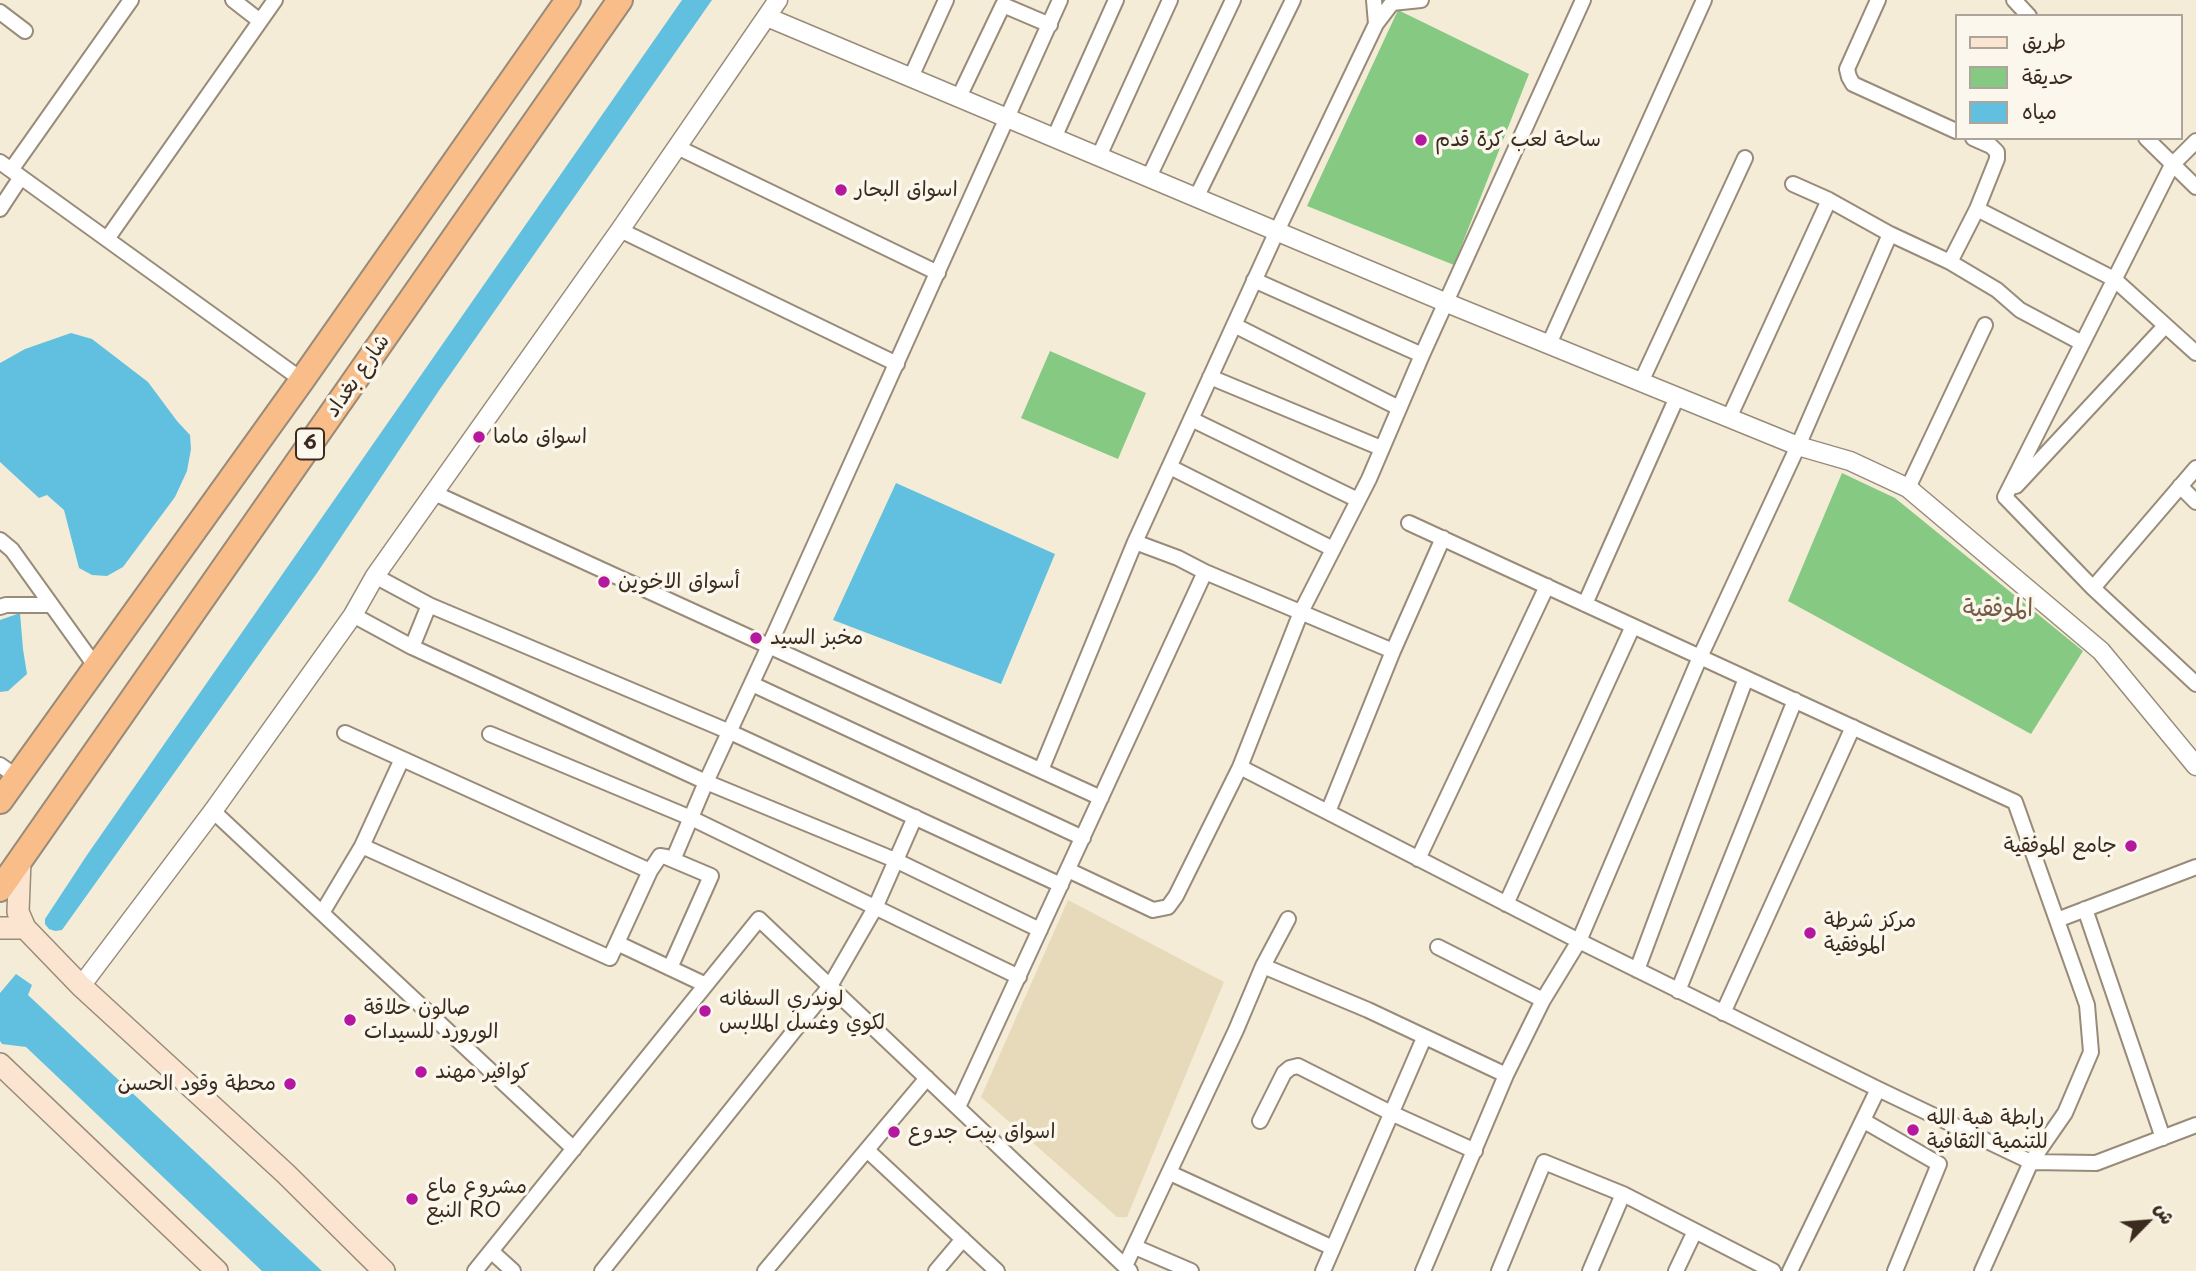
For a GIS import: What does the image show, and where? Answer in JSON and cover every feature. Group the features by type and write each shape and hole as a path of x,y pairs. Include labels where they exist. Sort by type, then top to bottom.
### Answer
{"highway":[{"name":"شارع بغداد","path":"0,801 9,771 96,667 302,380 568,0"},
{"name":"شارع بغداد","path":"0,889 620,0"}],"main road":[{"path":"20,860 18,912 25,928 82,986 285,1173 384,1271"},
{"path":"0,928 25,928"},
{"path":"0,1064 217,1271"}],"street":[{"path":"0,209 11,169 131,0"},
{"path":"233,0 260,21"},
{"path":"107,239 275,0"},
{"path":"82,986 213,811 353,615 375,576 621,230 778,0"},
{"path":"911,77 946,0"},
{"path":"673,859 1060,0"},
{"path":"1054,138 1116,0"},
{"path":"1099,156 1170,0"},
{"path":"1149,177 1233,0"},
{"path":"1196,198 1293,0"},
{"path":"1374,0 1376,24"},
{"path":"1041,770 1135,542 1277,231 1376,24 1392,3 1422,0"},
{"path":"1068,870 1153,910 1168,907 1176,896 1240,767 1301,612 1359,500 1583,0"},
{"path":"1549,344 1704,0"},
{"path":"1878,0 1847,69 1853,84 1954,130"},
{"path":"2014,0 2027,14"},
{"path":"959,97 1003,5 1050,25"},
{"path":"0,12 25,31"},
{"path":"767,17 1447,303 1798,446 1850,461 1908,488 2101,651 2196,766"},
{"path":"1950,262 1977,209 1997,159 1997,152 1991,146 1978,140"},
{"path":"2148,140 2196,187"},
{"path":"2006,497 2172,165 2196,141"},
{"path":"677,147 938,273"},
{"path":"1641,382 1745,158"},
{"path":"11,169 302,380"},
{"path":"1793,184 1950,262 1997,290 2020,310 2082,343"},
{"path":"1730,418 1829,200"},
{"path":"1977,209 2114,279 2196,353"},
{"path":"621,230 897,364"},
{"path":"1423,1271 1506,1075 1543,1000 1578,941 1700,657 1798,446 1890,234"},
{"path":"1255,280 1422,355"},
{"path":"1234,325 1399,408"},
{"path":"1908,488 1985,325"},
{"path":"2006,497 2165,326"},
{"path":"1210,377 1381,448"},
{"path":"1585,604 1676,397"},
{"path":"1191,419 1359,500"},
{"path":"1170,467 1333,549"},
{"path":"2093,588 2196,468"},
{"path":"2180,486 2196,502"},
{"path":"434,493 1101,798"},
{"path":"2006,497 2093,588 2196,684"},
{"path":"1409,523 2015,802 2087,1005 2091,1052 2065,1113 2031,1162 1982,1271"},
{"path":"1328,812 1393,651 1443,538"},
{"path":"0,540 12,550 96,667"},
{"path":"1135,542 1393,651"},
{"path":"958,1107 1205,572"},
{"path":"375,576 429,605 730,732 1061,885"},
{"path":"1418,859 1548,586"},
{"path":"0,607 51,605"},
{"path":"412,647 429,605"},
{"path":"353,615 412,647 706,782 895,860 1040,930"},
{"path":"1506,904 1633,626"},
{"path":"1637,970 1746,678"},
{"path":"752,684 1083,838"},
{"path":"1678,991 1795,700"},
{"path":"1723,1013 1853,727"},
{"path":"345,733 650,871"},
{"path":"490,734 691,818 1018,977"},
{"path":"321,913 362,846 402,759"},
{"path":"1240,767 1678,991 2031,1162 2096,1163 2196,1125"},
{"path":"213,811 573,1149"},
{"path":"602,1271 830,986 875,908 915,817"},
{"path":"362,846 610,958 650,871 660,856 673,859 712,876 670,968"},
{"path":"2057,920 2196,867"},
{"path":"2085,909 2163,1138"},
{"path":"475,1271 759,919 1128,1269 1135,1247 1263,966 1288,919"},
{"path":"617,943 706,985"},
{"path":"1438,947 1543,1000"},
{"path":"1263,966 1368,1010 1506,1075"},
{"path":"1323,1271 1424,1038"},
{"path":"1260,1121 1284,1073 1298,1066 1391,1113 1475,1151"},
{"path":"765,1271 927,1078"},
{"path":"1790,1271 1878,1089"},
{"path":"1864,1121 1939,1164 1895,1271"},
{"path":"867,1150 997,1271"},
{"path":"1499,1271 1544,1162 1623,1194 1773,1271"},
{"path":"1170,1173 1334,1248"},
{"path":"1590,1271 1623,1194"},
{"path":"1676,1271 1695,1231"},
{"path":"936,1271 964,1240"},
{"path":"1135,1247 1191,1271"},
{"path":"491,1251 513,1271"}],"shaded area":[{"path":"1068,900 1224,982 1127,1217 1117,1217 981,1097"}],"green space":[{"name":"ساحة لعب كرة قدم","path":"1398,10 1529,74 1454,265 1307,206"},
{"path":"1050,351 1146,393 1118,459 1021,418"},
{"path":"1842,473 1895,498 2083,651 2031,734 1788,601"}],"water":[{"path":"682,0 712,0 440,389 317,573 62,930 49,929 45,919 87,855"},
{"path":"71,333 92,339 148,382 190,435 191,449 187,471 175,497 123,567 107,576 92,575 79,568 64,510 47,495 39,498 0,462 0,363 25,349"},
{"path":"896,483 1055,554 1001,684 833,620"},
{"path":"20,613 27,674 8,691 0,692 0,620"},
{"path":"16,974 32,985 28,995 322,1271 262,1271 26,1047 2,1044 0,993"}],"place":[{"name":"ساحة لعب كرة قدم","path":"1421,140"},
{"name":"اسواق البحار","path":"841,190"},
{"name":"اسواق ماما","path":"479,437"},
{"name":"أسواق الاخوين","path":"604,582"},
{"name":"مخبز السيد","path":"756,638"},
{"name":"جامع الموفقية","path":"2131,846"},
{"name":"مركز شرطة الموفقية","path":"1810,933"},
{"name":"لوندري السفانه لكوي وغسل الملابس","path":"705,1011"},
{"name":"صالون حلاقة الورورد للسيدات","path":"350,1020"},
{"name":"كوافير مهند","path":"421,1072"},
{"name":"محطة وقود الحسن","path":"290,1084"},
{"name":"رابطة هبة الله للتنمية الثقافية","path":"1913,1130"},
{"name":"اسواق بيت جدوع","path":"894,1132"},
{"name":"مشروع ماع النبع RO","path":"412,1199"}],"district":[{"name":"الموفقية","path":"1998,609"}]}
